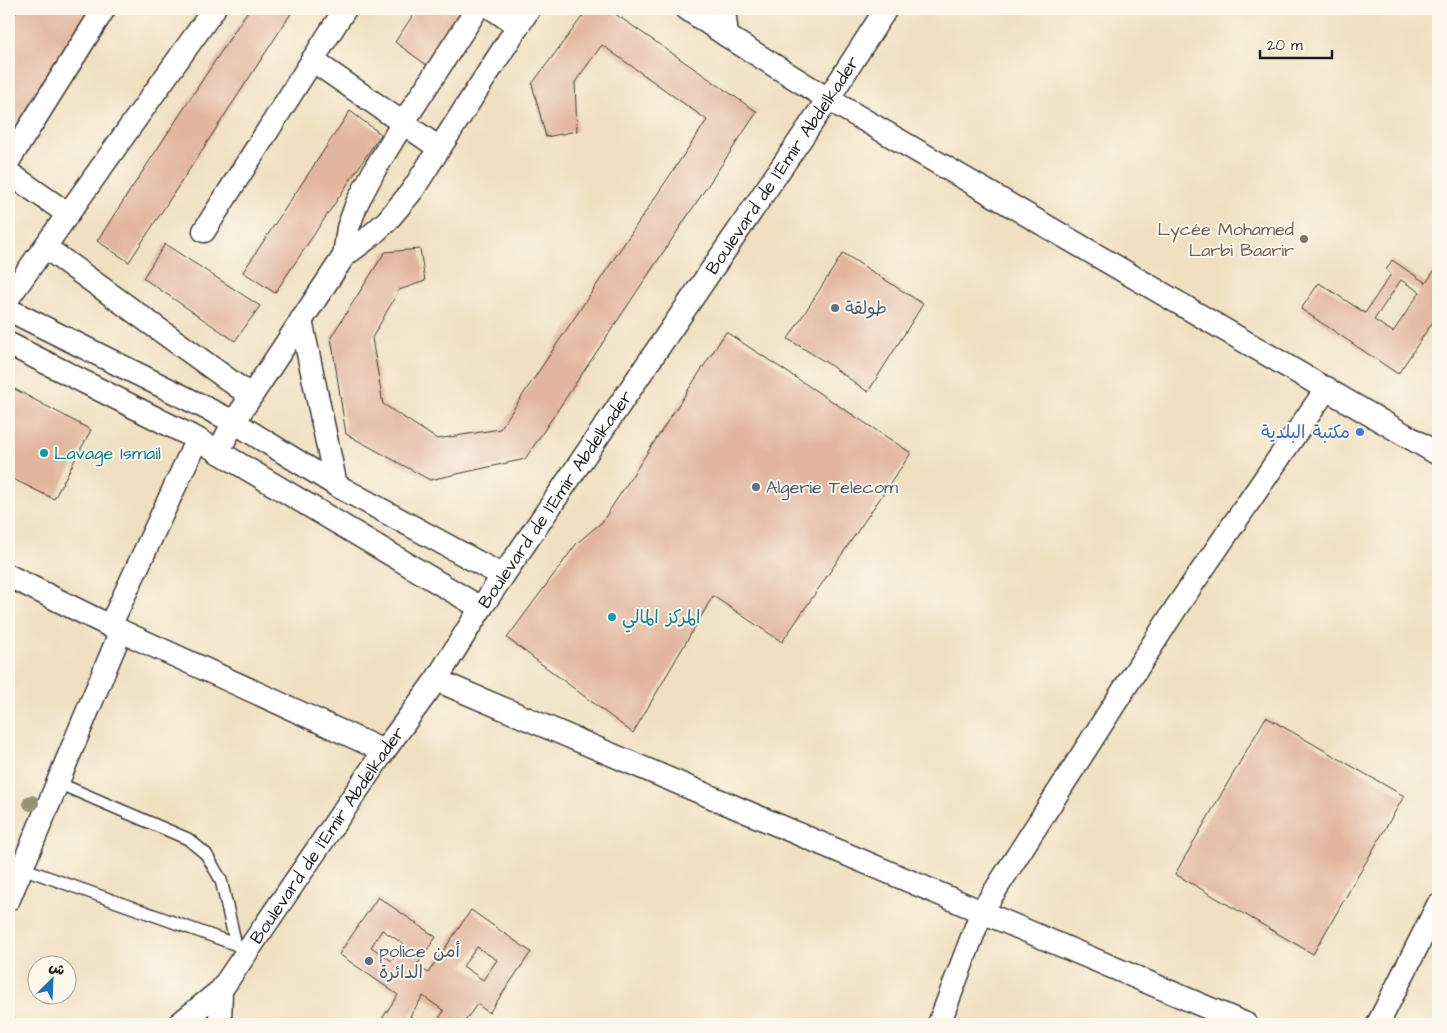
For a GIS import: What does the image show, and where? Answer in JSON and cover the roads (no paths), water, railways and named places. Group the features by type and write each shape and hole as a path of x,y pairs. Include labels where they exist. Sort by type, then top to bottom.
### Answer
{"street":[{"path":"9,160 104,9"},
{"path":"9,297 214,9"},
{"path":"204,231 345,9"},
{"path":"344,256 348,228 357,203 403,123 477,9"},
{"path":"218,452 234,422 344,256 387,221 412,191 524,17 493,9"},
{"path":"687,9 828,99 1438,454"},
{"path":"724,9 727,36"},
{"name":"Boulevard de l'Emir Abdelkader","path":"179,1024 221,990 242,947 436,680 481,608 828,99 886,9"},
{"path":"312,60 439,148"},
{"path":"9,173 68,214"},
{"path":"45,247 251,396"},
{"path":"9,310 234,422 336,485 503,576"},
{"path":"301,320 336,485"},
{"path":"9,344 197,439 481,608"},
{"path":"939,1024 982,911 1176,608 1326,388"},
{"path":"9,899 58,783 116,628 197,439"},
{"path":"9,576 116,628 384,751"},
{"path":"436,680 1246,1024"},
{"path":"1378,1024 1438,905"},
{"path":"220,1024 221,990"}],"lane":[{"path":"58,783 188,839 206,854 221,880 242,947"},
{"path":"22,868 242,947"}],"place":[{"name":"Lycée Mohamed Larbi Baarir","path":"1304,239"},
{"name":"طولقة","path":"835,308"},
{"name":"مكتبة البلدية","path":"1360,432"},
{"name":"Lavage Ismail","path":"44,453"},
{"name":"Algerie Telecom","path":"756,487"},
{"name":"المركز المالي","path":"612,617"},
{"name":"police أمن الدائرة","path":"369,961"}]}
